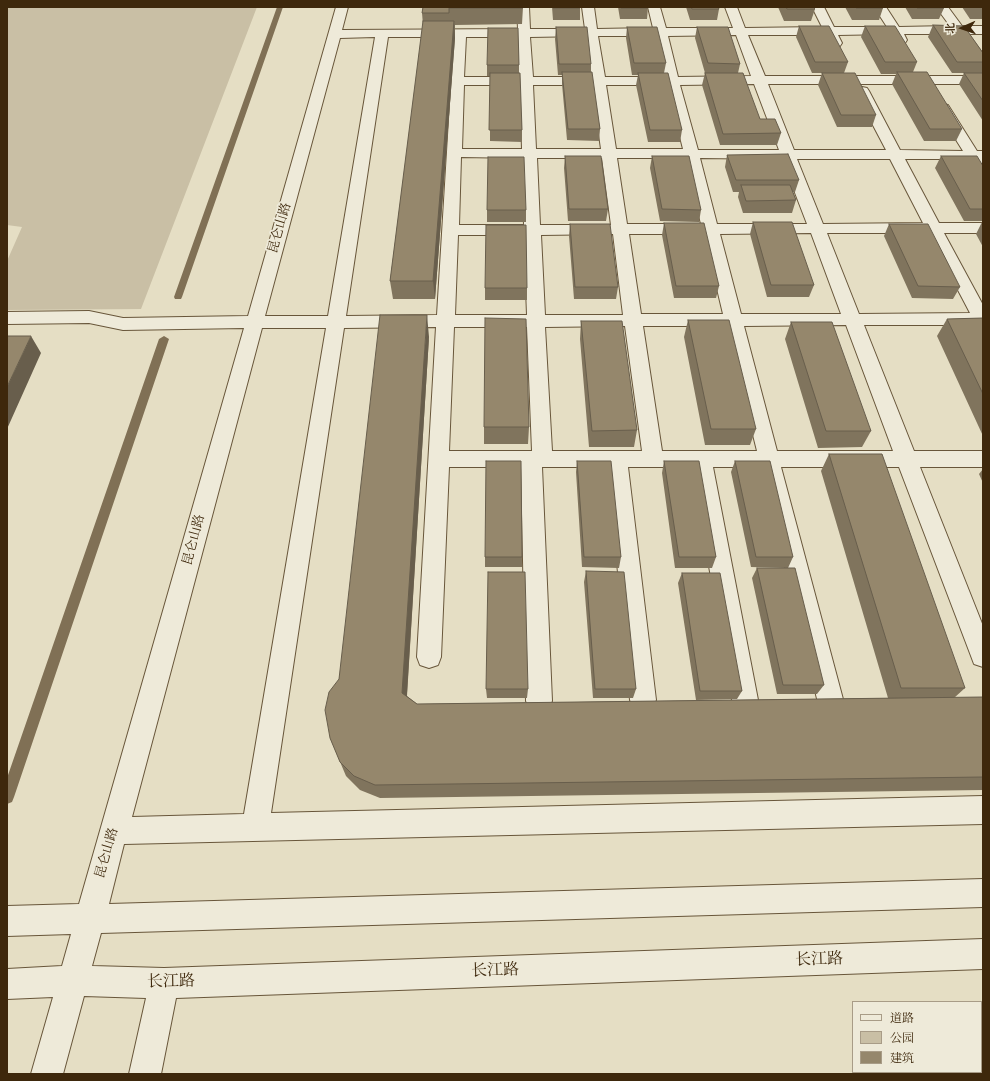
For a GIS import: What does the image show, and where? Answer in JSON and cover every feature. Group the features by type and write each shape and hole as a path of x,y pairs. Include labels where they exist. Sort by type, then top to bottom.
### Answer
{"street":[{"name":"昆仑山路","path":"47,1074 71,981 342,7"},
{"path":"523,7 536,321 539,701"},
{"path":"588,7 654,460"},
{"path":"654,7 831,702"},
{"path":"731,7 983,656"},
{"path":"818,7 841,52"},
{"path":"880,7 906,49"},
{"path":"942,7 983,63"},
{"path":"334,34 983,30"},
{"path":"255,828 382,34"},
{"path":"429,657 460,34"},
{"path":"7,318 88,317 123,324 446,321 983,320 849,66"},
{"path":"918,68 935,95 978,155 983,172"},
{"path":"458,81 983,80"},
{"path":"454,153 978,155"},
{"path":"450,230 983,228"},
{"path":"439,459 983,459"},
{"path":"617,459 643,700"},
{"path":"701,459 745,700"},
{"path":"113,831 983,810"},
{"path":"7,921 88,920 983,893"},
{"name":"长江路","path":"7,984 71,981 164,983 983,954"},
{"path":"145,1074 164,983"}],"green space":[{"path":"7,7 257,7 141,309 7,310 7,261 22,227 7,225"}],"building":[{"path":"423,7 449,7 449,13 422,13"},
{"path":"523,7 523,8 449,8"},
{"path":"580,7 580,8 553,8"},
{"path":"648,7 648,8 621,8"},
{"path":"691,7 718,7 719,9 692,9"},
{"path":"786,7 813,7 815,9 787,9"},
{"path":"855,7 882,7 883,8 856,8"},
{"path":"916,7 943,7 944,8 917,8"},
{"path":"423,21 454,21 433,281 390,281"},
{"path":"933,25 964,26 983,53 983,62 957,62"},
{"path":"799,26 829,26 848,62 815,62"},
{"path":"865,26 895,26 917,62 885,62"},
{"path":"556,27 587,27 591,64 559,64"},
{"path":"627,27 657,27 666,63 634,63"},
{"path":"697,27 728,27 740,64 708,63"},
{"path":"488,28 518,28 519,65 487,65"},
{"path":"562,72 592,72 600,129 568,129"},
{"path":"897,72 927,72 962,129 930,129"},
{"path":"490,73 520,73 522,130 489,130"},
{"path":"638,73 668,73 682,130 650,130"},
{"path":"705,73 743,73 760,119 775,119 781,133 723,134"},
{"path":"822,73 855,73 876,115 841,115"},
{"path":"964,73 983,73 983,101"},
{"path":"788,154 799,180 736,180 727,155"},
{"path":"565,156 601,156 608,209 569,209"},
{"path":"652,156 689,156 701,210 662,209"},
{"path":"941,156 977,156 983,166 983,209 970,209"},
{"path":"488,157 524,157 526,210 487,210"},
{"path":"741,185 790,185 796,200 746,201"},
{"path":"753,222 792,222 814,285 771,285"},
{"path":"664,223 704,223 719,286 676,286"},
{"path":"570,224 610,224 618,287 575,287"},
{"path":"889,224 928,224 960,287 918,286"},
{"path":"486,225 526,225 527,288 485,288"},
{"path":"380,315 427,315 402,693 417,704 983,697 983,777 375,785 354,776 340,762 330,738 325,710 329,692 339,679"},
{"path":"485,318 526,319 529,427 484,427"},
{"path":"983,318 983,394 947,319"},
{"path":"688,320 729,320 756,429 711,429"},
{"path":"581,321 622,321 637,430 592,431"},
{"path":"791,322 832,322 871,431 826,431"},
{"path":"7,336 31,336 7,387"},
{"path":"829,454 882,454 965,688 901,688"},
{"path":"486,461 521,461 522,557 485,557"},
{"path":"577,461 611,461 621,557 584,557"},
{"path":"664,461 699,461 716,557 679,557"},
{"path":"735,461 770,461 793,557 756,557"},
{"path":"757,568 795,568 824,685 783,685"},
{"path":"586,571 624,572 636,689 595,689"},
{"path":"488,572 525,572 528,689 486,689"},
{"path":"682,573 720,573 742,691 700,691"}],"waterway":[{"path":"178,297 280,7"},
{"path":"7,797 164,339"}]}
